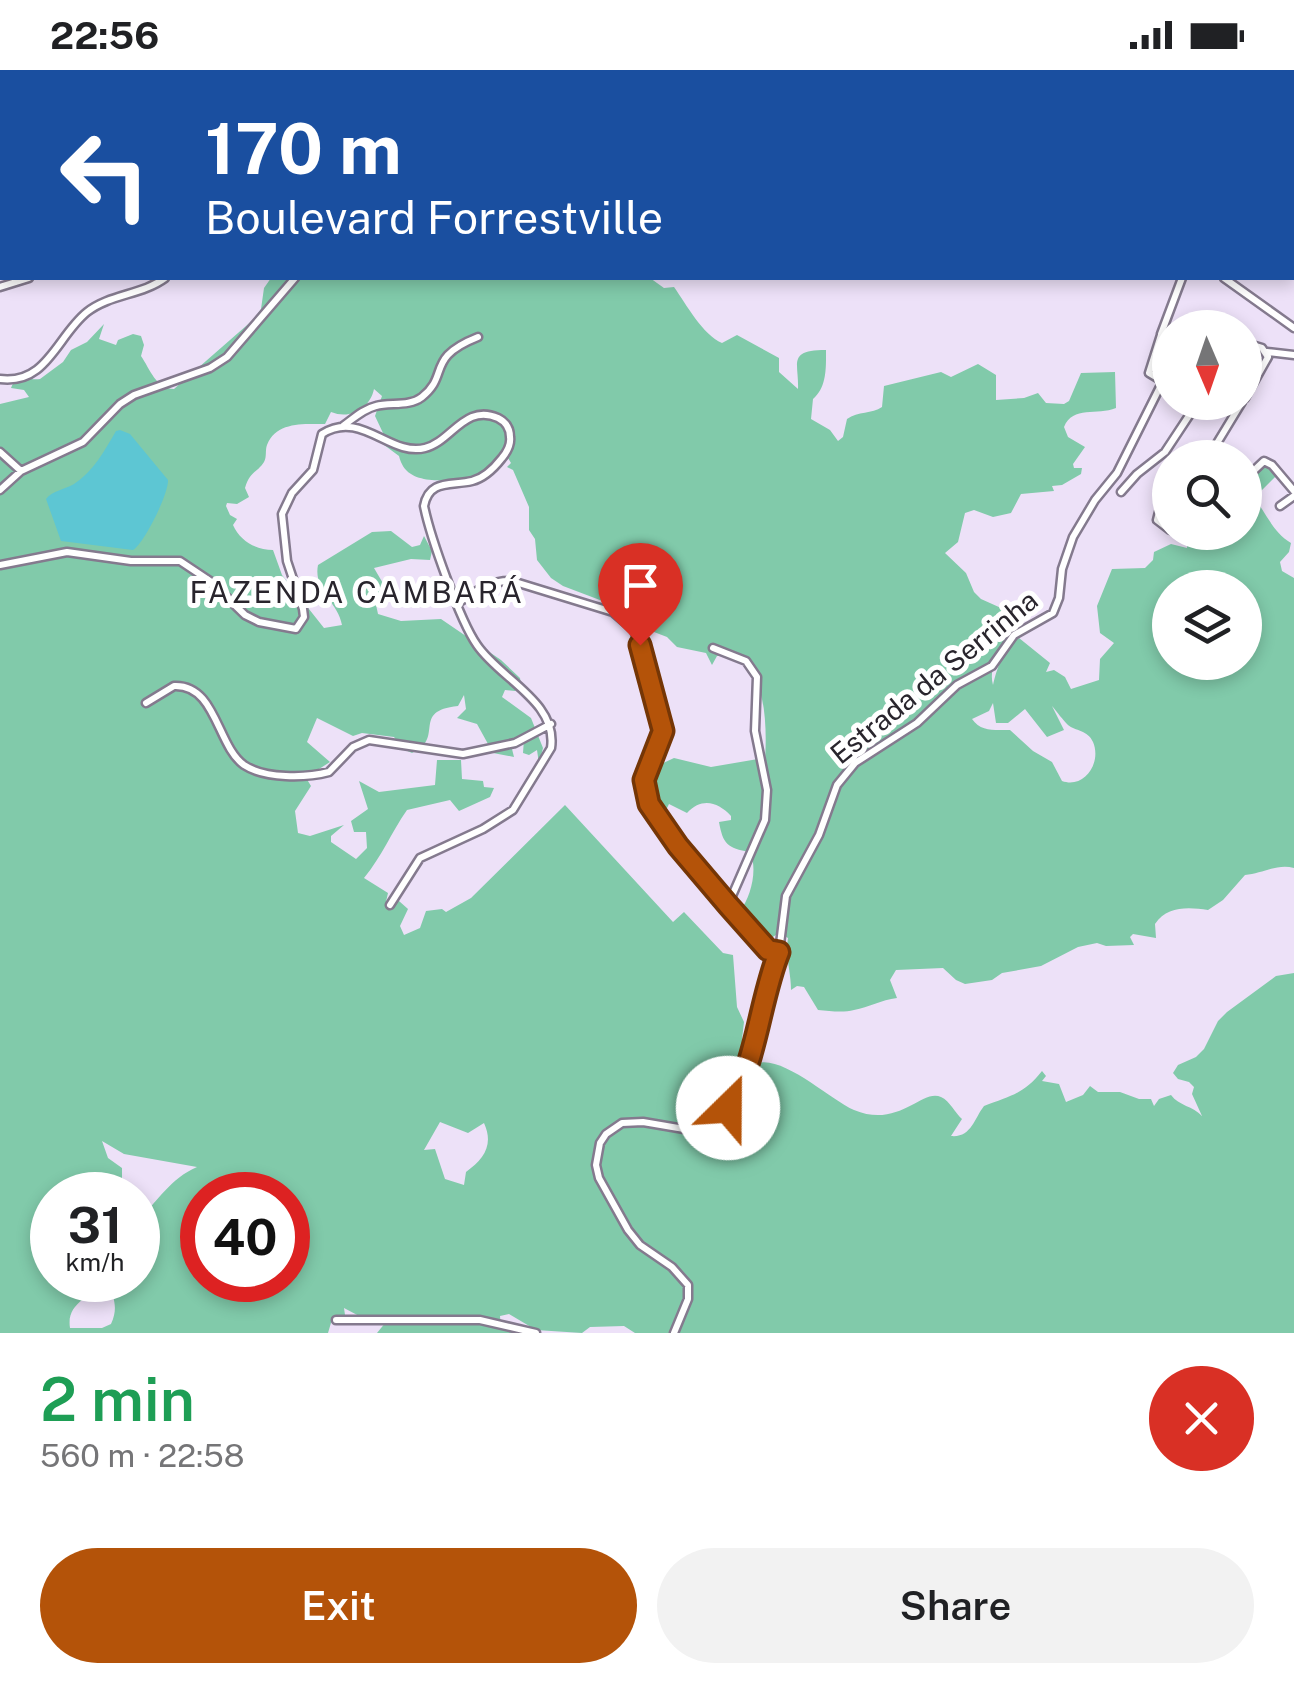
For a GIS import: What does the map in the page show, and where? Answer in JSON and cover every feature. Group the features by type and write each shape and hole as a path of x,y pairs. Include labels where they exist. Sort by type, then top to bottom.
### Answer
{"street":[{"path":"0,379 29,376 57,351 85,314 98,305 162,280"},
{"path":"0,490 21,471 83,442 134,395 210,368 227,357 293,280"},
{"name":"Estrada da Serrinha","path":"1170,310 1181,280"},
{"path":"1227,280 1294,328"},
{"path":"0,565 68,552 131,561 180,561 210,581 245,615 296,629 304,617 288,561 282,514 292,493 313,470 322,434 378,405 416,401 425,395 447,352 478,338"},
{"path":"1262,348 1267,352 1294,354"},
{"path":"1262,370 1267,352"},
{"name":"Estrada da Serrinha","path":"674,1333 688,1300 688,1285 628,1230 600,1178 597,1154 606,1134 622,1123 643,1122 690,1130 721,1116 735,1097 745,1072 779,952 786,896 812,849 837,785 866,754 917,724 957,685 992,666 1014,636 1053,613 1073,537 1094,500 1117,473 1152,402"},
{"path":"342,426 360,428 417,449 436,444 468,418 498,418 506,424 510,443 494,467 470,482 438,485 430,490 424,506 475,643 546,714 550,724 550,748 525,796 513,810 484,830 420,858 390,904"},
{"path":"1121,492 1165,452 1186,420"},
{"path":"0,452 21,471"},
{"path":"1262,463 1272,465 1294,494 1280,506"},
{"path":"458,604 498,580 512,581 612,612 634,630 662,719 660,745 644,780 644,792 664,828 766,948 772,968"},
{"path":"713,648 746,661 756,677 756,731 767,790 765,820 728,905"},
{"path":"146,703 174,686 192,690 246,767 278,775 329,772 353,747 368,740 463,754 515,743 550,724"},
{"path":"766,948 781,928"},
{"path":"766,948 779,952"},
{"path":"336,1320 480,1320 536,1333"}],"green space":[{"path":"270,280 653,280 664,288 674,287 715,339 722,343 737,335 779,358 779,372 798,389 800,355 826,350 825,377 813,399 811,419 830,430 838,441 843,437 847,419 882,407 884,386 941,372 951,377 978,364 996,375 996,400 1038,393 1046,403 1064,404 1081,373 1115,372 1116,408 1079,413 1064,427 1068,437 1085,447 1073,464 1074,468 1082,468 1081,474 1052,486 1054,491 1021,494 1011,513 993,517 974,510 965,513 958,542 945,553 966,573 981,599 1010,612 1011,632 994,666 993,685 1005,653 1019,638 1050,663 1046,672 1054,670 1065,677 1071,689 1099,680 1100,659 1114,643 1100,633 1097,606 1112,569 1145,568 1158,550 1262,550 1262,510 1291,543 1280,562 1282,571 1294,578 1294,868 1245,875 1223,900 1208,910 1172,911 1155,924 1156,938 1133,934 1130,937 1134,945 1097,943 1078,947 1041,966 965,984 943,968 896,970 890,980 897,998 841,1012 818,1010 804,987 791,990 788,938 779,933 762,944 741,916 753,866 750,852 731,847 722,835 719,822 731,820 731,816 710,803 687,813 669,804 664,814 655,796 659,765 674,758 711,767 758,759 762,786 766,750 763,704 749,668 736,658 717,656 712,665 706,653 677,647 613,605 551,578 537,560 535,539 529,530 529,507 513,470 507,467 511,463 508,458 473,484 410,474 399,456 376,439 383,433 375,416 382,396 374,389 358,411 331,412 325,424 292,426 277,432 267,445 264,462 247,482 249,497 226,506 237,519 233,525 244,540 273,550 282,575 324,628 342,625 319,582 318,565 372,532 391,531 412,547 420,545 424,536 432,551 430,560 411,559 374,568 384,585 375,600 378,614 401,621 441,619 501,660 520,678 521,684 515,691 505,690 502,697 531,718 543,748 539,764 537,750 529,755 523,753 524,739 515,741 514,757 493,753 477,724 457,718 466,709 464,695 458,706 435,713 427,740 412,753 394,737 362,733 353,736 317,718 307,742 330,762 303,773 311,786 295,811 298,833 310,836 344,825 331,836 331,842 356,859 367,848 366,832 354,832 351,821 368,809 359,781 379,792 435,785 437,760 461,760 462,779 483,781 484,787 494,788 490,797 459,811 450,800 407,810 364,878 388,893 385,906 390,907 399,897 408,909 400,926 404,935 420,928 426,911 446,912 471,898 565,805 673,922 684,912 723,953 733,955 737,1007 744,1022 742,1039 748,1044 747,1054 731,1097 709,1121 725,1117 743,1100 744,1085 753,1065 763,1062 789,1070 854,1110 870,1115 896,1112 926,1098 941,1097 962,1119 951,1136 963,1134 984,1106 1023,1090 1042,1071 1046,1076 1042,1081 1059,1084 1066,1102 1083,1095 1090,1086 1098,1092 1151,1099 1154,1106 1159,1099 1171,1095 1202,1116 1192,1094 1194,1087 1173,1073 1178,1065 1204,1049 1227,1012 1276,976 1294,973 1294,1333 635,1333 624,1326 590,1327 582,1333 536,1330 509,1314 500,1316 501,1328 521,1333 377,1333 390,1317 361,1317 344,1308 345,1315 333,1316 328,1333 0,1333 0,404 29,397 24,390 11,388 14,383 20,379 40,379 104,324 99,339 116,345 118,340 133,334 141,336 141,356 158,382 174,389 254,319","holes":["993,703 996,723 1008,723 1025,709 1047,737 1064,730 1052,706 1068,725 1091,738 1095,750 1093,766 1084,778 1062,781 1052,762 1010,730 984,728 972,719 989,711","440,1122 468,1133 484,1123 488,1138 486,1151 466,1172 464,1185 445,1179 435,1149 424,1150"]},
{"path":"1262,467 1277,475 1262,490"}],"water":[{"path":"120,430 130,434 168,480 149,529 133,550 61,541 46,499 87,473"}],"district":[{"name":"FAZENDA CAMBARÁ","path":"357,593"}],"route":[{"path":"640,645 663,731 644,780 649,804 678,846 728,905 768,950 779,952 762,999 745,1072 728,1108"}]}
